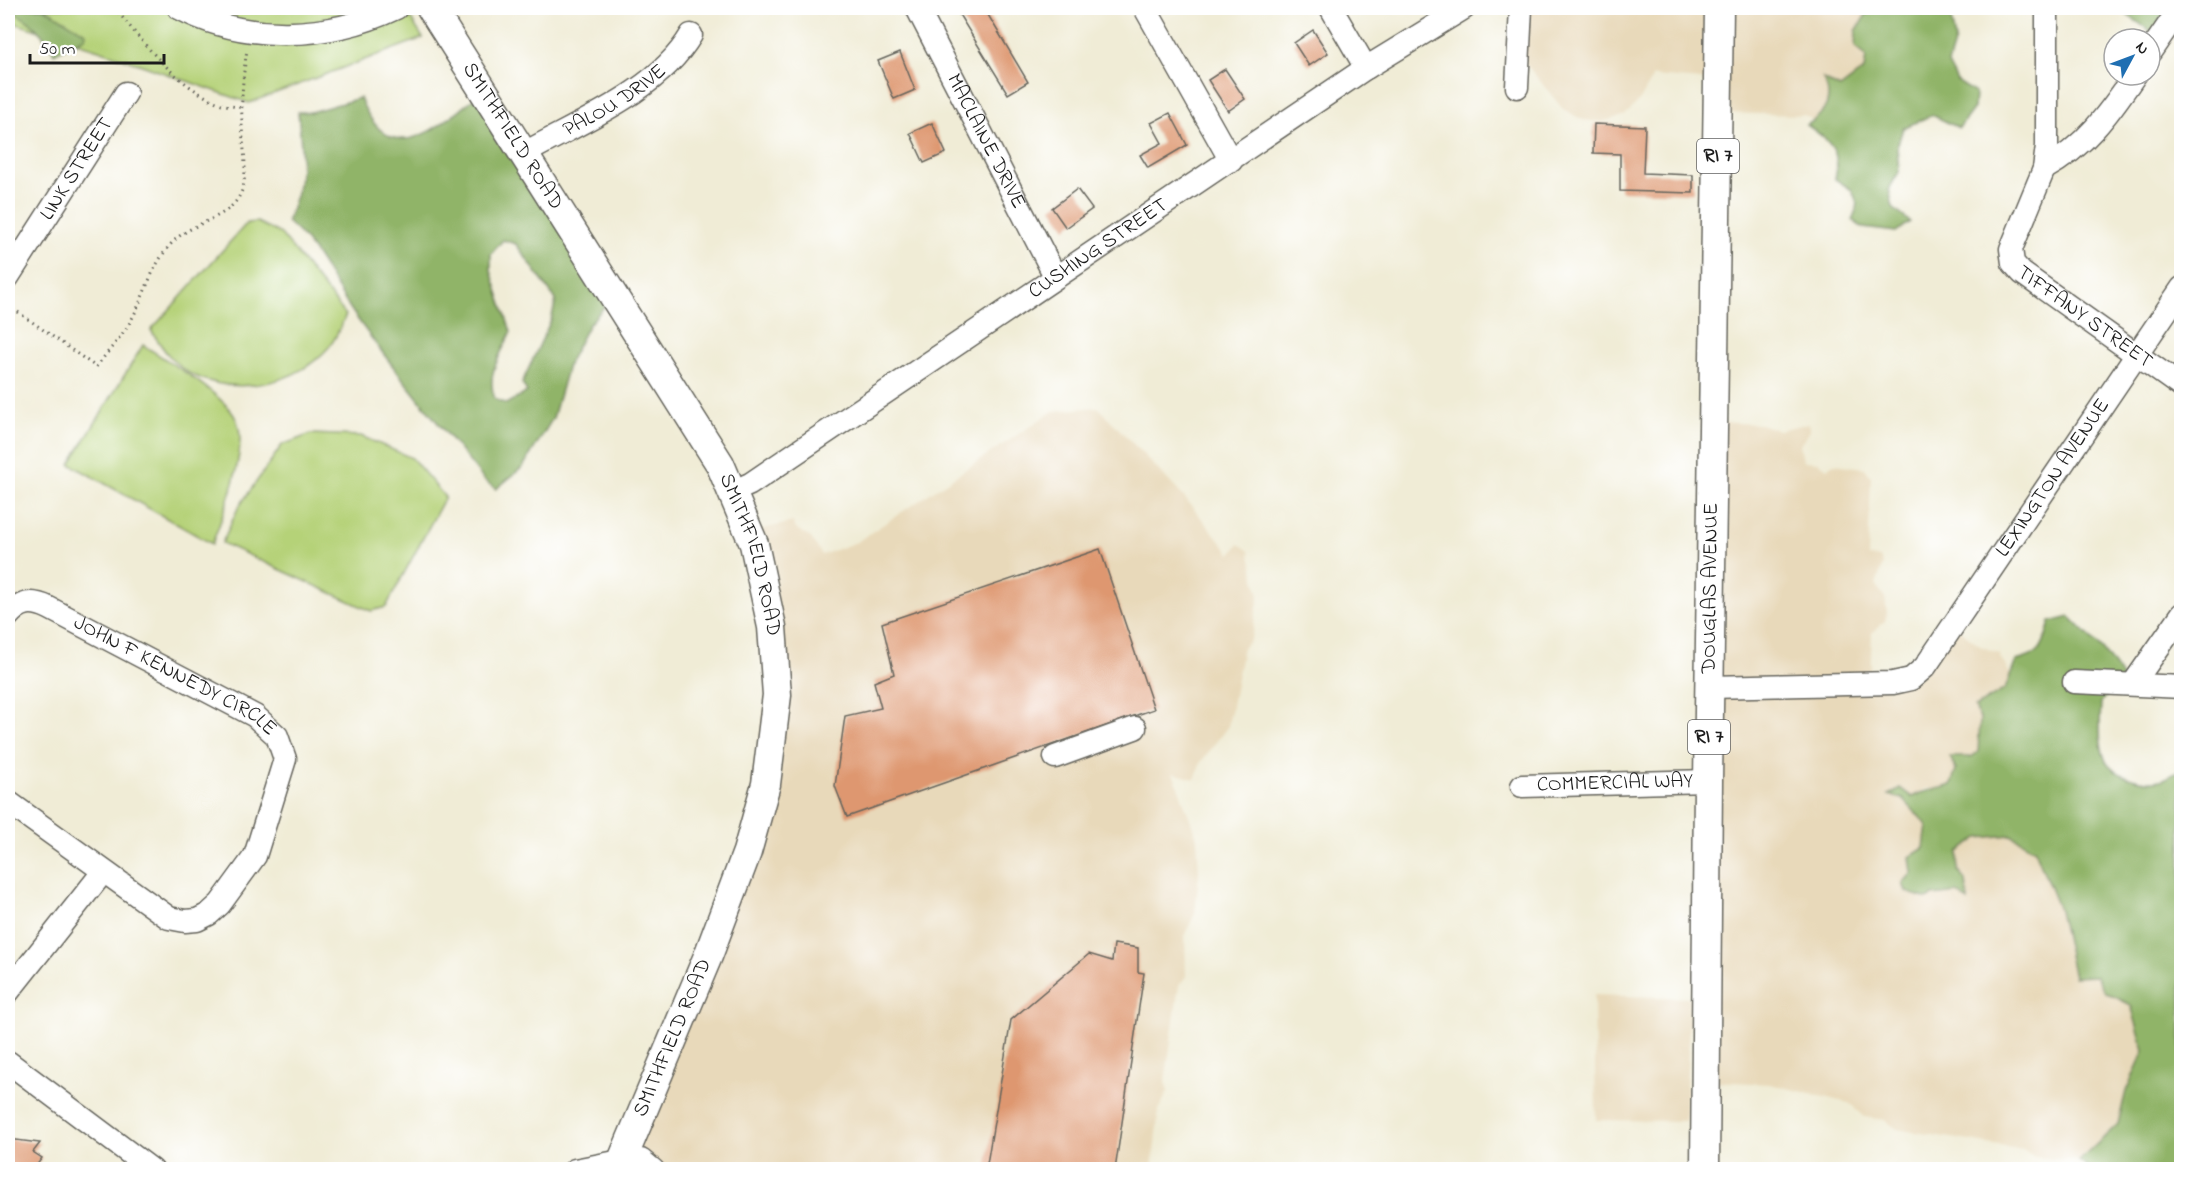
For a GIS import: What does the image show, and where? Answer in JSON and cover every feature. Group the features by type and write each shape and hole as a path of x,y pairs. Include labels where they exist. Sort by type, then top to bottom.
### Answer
{"main road":[{"name":"SMITHFIELD ROAD","path":"431,8 685,405 720,464 754,544 772,627 777,695 766,784 747,852 708,956 619,1165"},
{"name":"DOUGLAS AVENUE","path":"1705,1170 1719,8"}],"street":[{"path":"178,8 220,23 251,30 312,33 338,29 396,8"},
{"name":"MACLAINE DRIVE","path":"917,8 1055,276"},
{"path":"1145,8 1231,161"},
{"path":"1331,8 1366,68"},
{"name":"CUSHING STREET","path":"732,492 750,484 892,390 1055,276 1231,161 1366,68 1464,8"},
{"path":"1517,87 1521,8"},
{"name":"TIFFANY STREET","path":"2047,8 2048,128 2044,169 2011,249 2013,263 2022,273 2181,387"},
{"path":"2162,34 2176,14"},
{"name":"PALOU DRIVE","path":"525,153 656,76 680,53 691,35"},
{"path":"2044,169 2062,159 2087,139 2125,87"},
{"name":"LINK STREET","path":"8,278 126,93"},
{"name":"LEXINGTON AVENUE","path":"1710,687 1893,683 1911,679 1925,667 2181,288"},
{"name":"JOHN F KENNEDY CIRCLE","path":"8,616 18,606 27,602 36,601 50,608 240,707 267,726 282,745 285,759 270,814 255,856 220,904 198,920 185,921 169,918 8,801"},
{"path":"2133,684 2181,614"},
{"path":"2074,682 2181,687"},
{"path":"1055,757 1135,728"},
{"name":"COMMERCIAL WAY","path":"1522,786 1708,781"},
{"path":"8,992 103,872"},
{"path":"8,1062 152,1170"},
{"path":"575,1170 640,1160 653,1170"}],"path":[{"path":"115,8 153,52 189,85 219,103 242,108"},
{"path":"8,305 96,367 134,315 166,250 190,229 219,216 233,206 242,188 245,161 242,76 251,30"}],"shaded area":[{"path":"1514,8 1870,8 1856,31 1855,47 1866,56 1864,70 1840,88 1824,80 1830,91 1828,107 1814,121 1804,115 1714,113 1713,81 1653,76 1640,100 1625,115 1602,122 1583,120 1563,109 1517,53"},
{"path":"1098,407 1184,497 1231,554 1239,544 1249,551 1259,596 1251,639 1243,648 1228,726 1201,762 1195,779 1173,773 1197,838 1199,873 1195,914 1185,934 1186,977 1179,985 1165,1082 1168,1091 1159,1110 1152,1169 654,1170 629,1140 746,831 767,689 755,531 793,522 794,527 811,538 822,555 857,542 1053,411"},
{"path":"1714,422 1759,424 1779,430 1809,423 1810,430 1800,445 1803,461 1819,462 1827,468 1834,464 1865,468 1871,477 1868,557 1880,558 1883,564 1876,585 1885,598 1887,613 1885,621 1872,633 1870,678 1895,680 1957,627 1980,646 1998,653 2010,674 2005,689 1975,707 1980,719 1978,752 1956,769 1951,785 1940,790 1927,788 1912,797 1890,795 1903,799 1927,825 1924,849 1910,857 1912,873 1933,896 1957,893 1967,900 1966,880 1958,871 1959,852 1978,838 2011,835 2035,850 2059,910 2074,977 2096,976 2105,992 2131,1005 2145,1051 2126,1091 2118,1124 2079,1161 2034,1157 2024,1150 1897,1129 1885,1120 1865,1117 1849,1103 1770,1084 1713,1081"},
{"path":"1594,995 1690,998 1685,1121 1596,1120"}],"green space":[{"path":"8,8 404,8 423,38 249,103 102,51 8,21"},
{"path":"8,8 44,8 86,33 85,38 54,54 35,27 21,16 8,13"},
{"path":"1870,8 1955,8 1951,18 1955,40 1948,64 1957,81 1975,93 1974,108 1959,128 1932,115 1903,128 1897,147 1899,172 1889,189 1893,208 1910,222 1896,232 1863,228 1852,220 1858,205 1852,190 1835,179 1837,161 1835,153 1822,136 1807,125 1819,116 1826,105 1828,93 1823,79 1840,88 1864,70 1866,56 1855,47 1856,31"},
{"path":"2117,8 2170,8 2156,27 2145,27"},
{"path":"482,92 617,293 589,324 569,362 553,418 523,467 496,489 484,480 401,377 354,314 316,254 287,222 300,180 301,143 298,112 311,112 360,98 373,121 387,135 401,139 417,137 433,129","holes":["503,240 516,244 556,300 551,320 522,383 527,392 506,404 495,399 492,390 493,373 511,332 491,271 491,254"]},
{"path":"257,222 281,234 346,315 329,347 301,370 266,383 230,385 212,382 181,368 164,350 151,330 247,223"},
{"path":"143,345 208,389 220,399 236,419 240,446 237,463 228,500 212,544 70,464"},
{"path":"311,434 361,436 412,458 445,497 386,607 371,611 222,543 238,508 282,445"},
{"path":"2070,617 2102,649 2124,680 2101,702 2100,738 2108,765 2121,774 2146,781 2163,779 2181,770 2181,1169 2089,1169 2079,1161 2118,1124 2126,1091 2144,1051 2131,1005 2105,992 2096,976 2074,977 2059,910 2035,850 2011,835 1978,838 1959,852 1958,871 1966,880 1968,901 1957,893 1927,899 1906,892 1903,883 1912,873 1910,857 1924,848 1927,825 1903,799 1889,795 1900,788 1912,797 1951,785 1956,769 1950,757 1971,757 1978,752 1980,719 1975,707 2005,689 2016,661 2037,652 2046,637 2050,622"}],"building":[{"path":"955,8 984,8 1028,82 1008,94"},
{"path":"1313,30 1328,53 1309,66 1294,43"},
{"path":"900,52 915,90 894,99 878,61"},
{"path":"1225,69 1245,99 1228,111 1208,80"},
{"path":"1170,113 1187,145 1148,168 1140,155 1162,143 1151,123"},
{"path":"932,123 946,153 924,163 910,133"},
{"path":"1594,124 1645,126 1643,173 1693,175 1693,193 1620,191 1620,154 1593,153"},
{"path":"1077,189 1092,209 1066,228 1052,208"},
{"path":"1100,549 1154,709 847,817 835,786 845,716 881,708 874,682 894,674 882,623"},
{"path":"1114,944 1138,948 1138,972 1144,973 1115,1170 986,1170 1011,1020 1089,954 1112,961"},
{"path":"8,1139 40,1143 33,1152 42,1158 33,1170 8,1170"}]}
